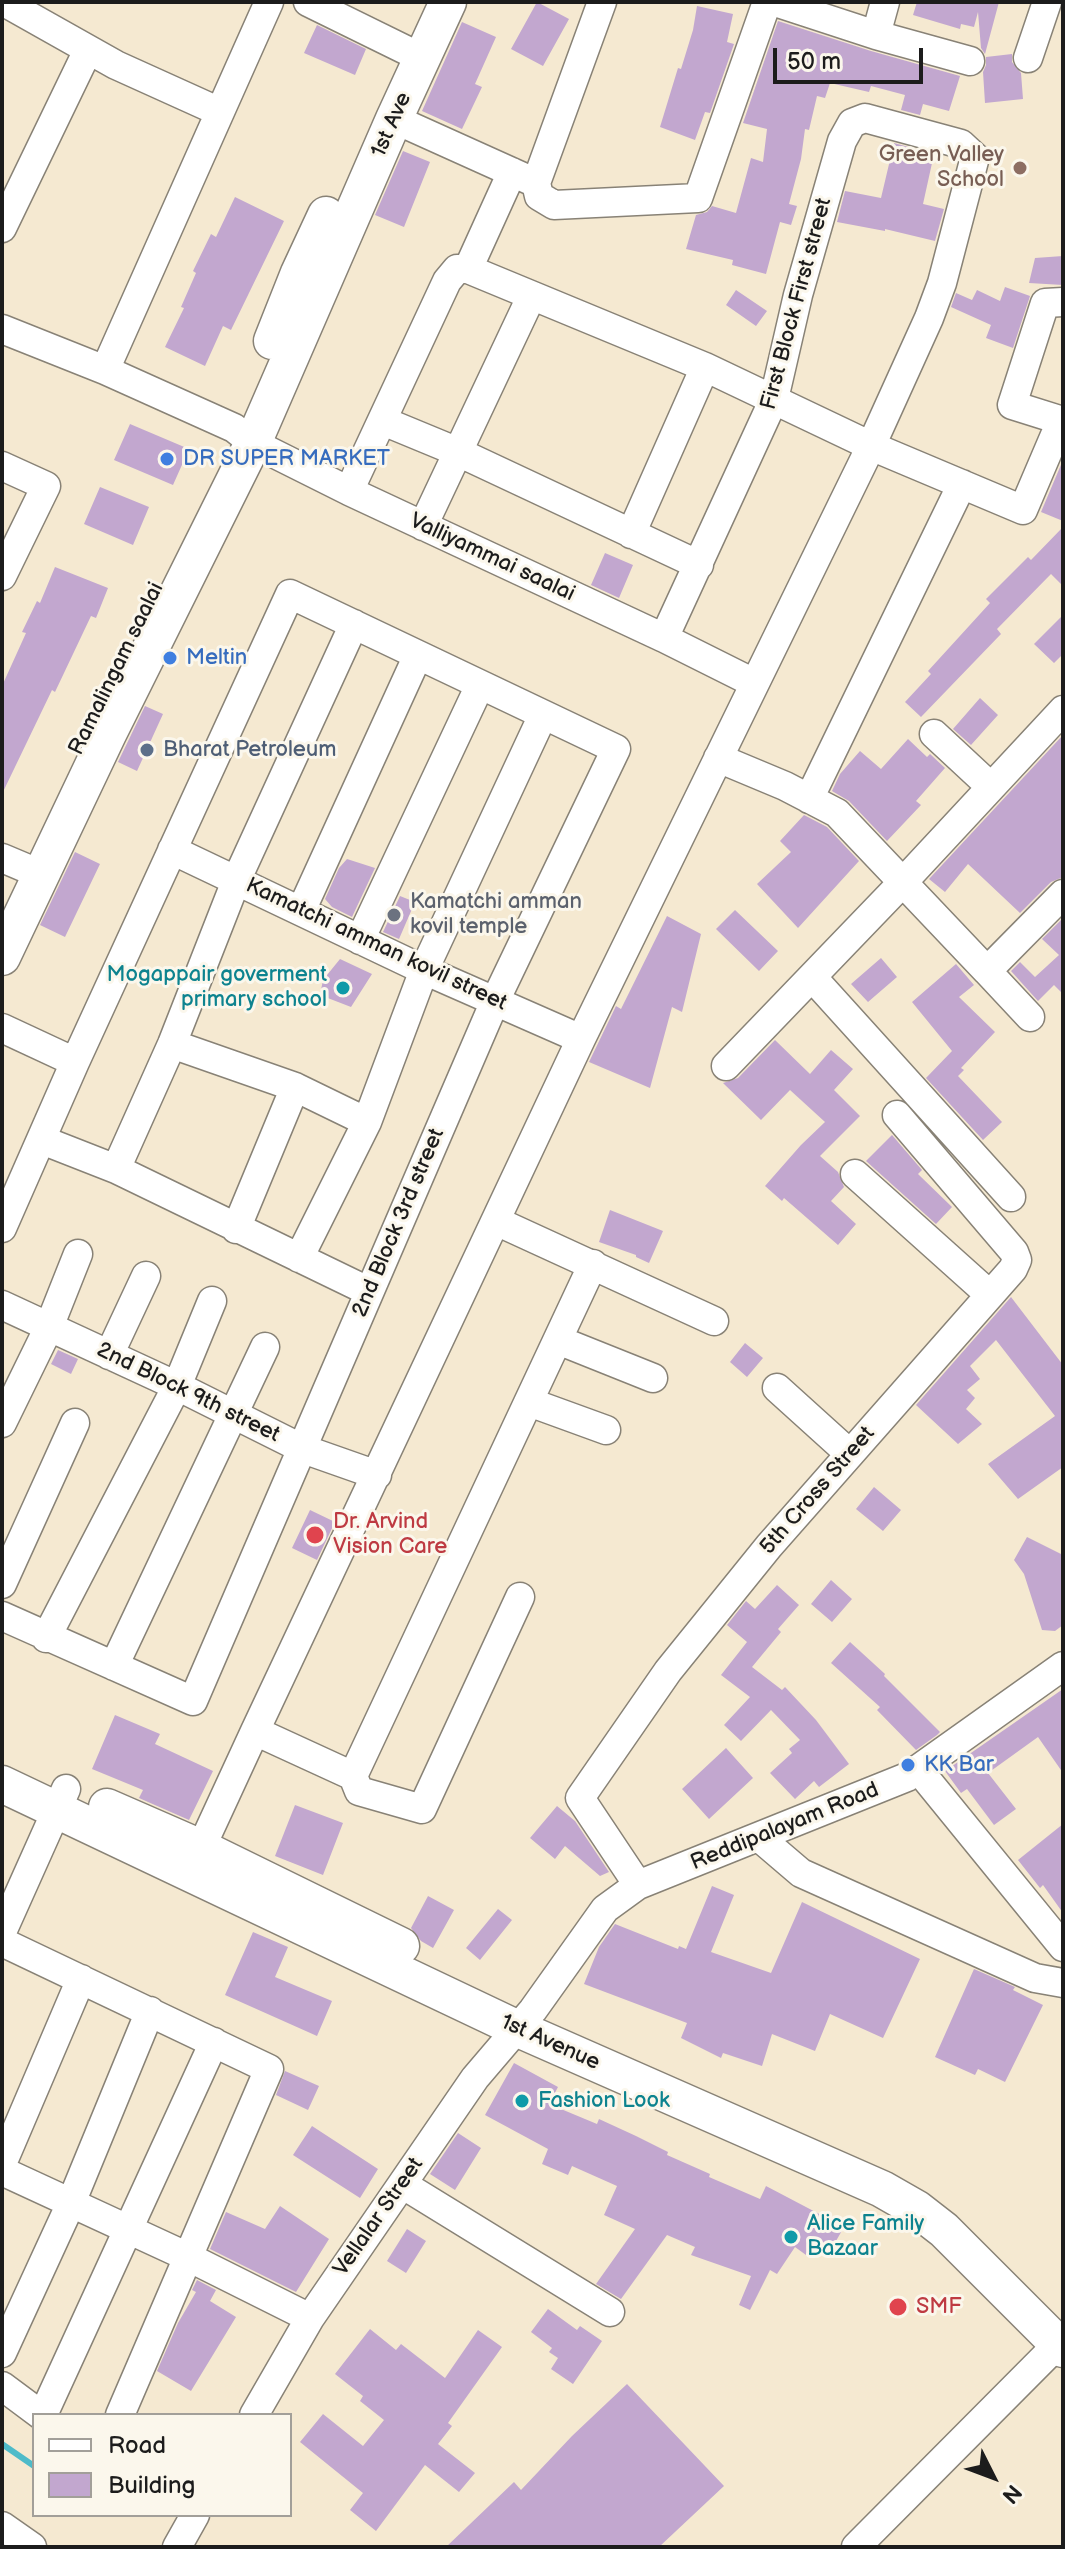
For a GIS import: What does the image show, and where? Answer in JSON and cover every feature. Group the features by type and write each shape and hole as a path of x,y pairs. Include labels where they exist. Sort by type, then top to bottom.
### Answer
{"main road":[{"path":"330,236 412,53 422,2"},
{"name":"1st Ave","path":"330,236 394,119 412,53 448,2"},
{"name":"Ramalingam saalai","path":"21,866 98,731 243,436 330,236"},
{"path":"2,910 21,866"},
{"path":"2,957 21,866"},
{"name":"1st Avenue","path":"2,1759 61,1800"},
{"name":"1st Avenue","path":"2,1784 61,1800 200,1862 525,2019 912,2180 962,2217 1062,2338"}],"street":[{"path":"105,370 269,2"},
{"path":"308,2 412,53"},
{"path":"468,269 524,177 602,2"},
{"path":"394,119 524,177 539,196 554,205 698,198 767,2"},
{"path":"775,2 970,61"},
{"path":"876,35 885,2"},
{"path":"1028,58 1047,2"},
{"path":"3,3 88,50 220,112"},
{"path":"2,228 88,50"},
{"name":"First Block First street","path":"664,638 774,399 798,295 842,141 852,123 865,118 961,144 975,157 942,283 871,446"},
{"path":"349,491 447,281 457,269 468,269 705,367 871,446 1023,510 1062,421 1012,405 1045,303 1063,302"},
{"path":"423,526 531,297"},
{"name":"Valliyammai saalai","path":"2,329 105,370 349,491 754,683"},
{"path":"631,534 705,367"},
{"path":"383,421 458,452 699,565"},
{"path":"200,1862 255,1731 581,1039 871,446"},
{"path":"2,466 46,486 2,576"},
{"path":"809,799 962,484"},
{"path":"2,1228 290,594 543,715 424,970 367,1122 299,1258"},
{"path":"116,1169 172,1044 236,881 354,624"},
{"path":"301,911 418,655"},
{"path":"360,940 480,685"},
{"path":"726,1066 1063,710"},
{"name":"2nd Block 3rd street","path":"114,1666 193,1701 495,1001 616,749 543,715"},
{"path":"934,734 991,787"},
{"path":"718,758 837,813 1030,1017"},
{"name":"Kamatchi amman kovil street","path":"172,850 424,970 581,1039"},
{"path":"987,971 1063,894"},
{"path":"812,977 1011,1197"},
{"path":"2,1028 75,1062"},
{"path":"172,1044 295,1087 367,1122"},
{"path":"236,1229 295,1087"},
{"name":"5th Cross Street","path":"638,1885 580,1798 668,1671 769,1546 1013,1269 1017,1260 1014,1252 897,1115"},
{"path":"42,1140 116,1169 368,1291"},
{"path":"855,1174 990,1295"},
{"path":"496,1221 714,1321"},
{"path":"2,1423 49,1327 78,1254"},
{"path":"353,1776 593,1264"},
{"path":"109,1355 146,1276"},
{"path":"46,1638 177,1386 212,1301"},
{"name":"2nd Block 9th street","path":"2,1305 177,1386 303,1449 377,1475"},
{"path":"558,1340 653,1378"},
{"path":"2,1616 114,1666 265,1347"},
{"path":"777,1388 850,1454"},
{"path":"529,1402 606,1430"},
{"path":"2,1584 75,1423"},
{"path":"255,1731 353,1776 359,1791 422,1809 520,1597"},
{"name":"Reddipalayam Road","path":"525,2019 605,1909 638,1885 907,1777 1063,1666"},
{"path":"918,1769 1063,1947"},
{"path":"2,1932 61,1800"},
{"path":"760,1838 801,1873 1035,1978 1063,1983"},
{"path":"2,1942 269,2069 121,2413"},
{"path":"2,2164 81,1979"},
{"path":"2,2353 71,2203 151,2012"},
{"name":"Vellalar Street","path":"255,2413 310,2318 475,2078 525,2019"},
{"path":"43,2413 214,2042"},
{"path":"2,2171 186,2256 310,2318"},
{"path":"402,2184 610,2312"},
{"path":"856,2547 1062,2338"},
{"path":"2,2386 39,2413"},
{"path":"177,2547 194,2517"},
{"path":"2,2526 32,2547"}],"building":[{"path":"537,2 569,19 543,66 511,49"},
{"path":"917,2 999,2 985,54 981,48 978,12 974,27 961,24 960,29 913,15"},
{"path":"697,6 733,14 727,42 734,44 710,113 705,112 695,140 660,127 693,30"},
{"path":"778,21 960,76 949,111 923,104 920,115 901,110 905,95 871,86 869,92 830,83 825,98 817,96 809,130 805,129 789,204 797,206 791,225 780,222 766,274 732,265 733,260 686,249 696,215 707,212 712,206 736,213 751,158 763,162 767,129 743,123"},
{"path":"462,22 496,37 475,84 482,87 462,129 422,111"},
{"path":"317,25 366,49 355,75 304,53"},
{"path":"1012,54 1012,62 1021,73 1023,99 985,103 983,72 986,57"},
{"path":"894,143 934,154 923,204 944,209 935,241 837,222 845,191 881,198"},
{"path":"403,151 430,162 404,227 375,215"},
{"path":"235,197 284,221 231,330 223,326 205,366 165,347 184,308 181,307 196,273 193,271 211,234 216,237"},
{"path":"1063,256 1063,285 1029,283 1035,258"},
{"path":"1005,287 1030,296 1013,348 986,338 991,325 951,307 956,293 972,300 977,290 1000,301"},
{"path":"736,290 767,311 756,326 726,305"},
{"path":"130,424 189,449 173,485 114,460"},
{"path":"1063,460 1063,521 1041,512"},
{"path":"100,487 149,507 133,545 84,524"},
{"path":"1063,527 1063,586 1051,574 997,629 1001,634 921,717 905,702 931,674 928,671 990,603 986,599"},
{"path":"605,553 633,565 619,598 591,585"},
{"path":"55,567 108,588 96,618 91,616 55,692 52,690 2,794 2,686 26,633 22,632 37,601 40,603"},
{"path":"1063,615 1063,654 1054,663 1034,644"},
{"path":"980,698 998,715 971,745 953,729"},
{"path":"145,706 163,714 137,771 118,762"},
{"path":"1063,735 1063,877 1051,882 1020,913 968,864 945,892 929,879"},
{"path":"908,739 927,757 930,754 945,768 916,801 921,805 887,841 849,801 832,791 840,774 860,751 881,769"},
{"path":"804,815 827,827 859,861 798,928 757,884 791,852 780,841"},
{"path":"75,852 100,864 65,937 40,925"},
{"path":"347,859 375,868 352,917 332,907 325,899 339,868"},
{"path":"400,896 415,902 399,939 383,932"},
{"path":"735,910 778,951 759,971 716,929"},
{"path":"667,916 701,934 682,1012 672,1007 650,1088 589,1062 616,1006 621,1009"},
{"path":"1063,918 1063,994 1054,985 1038,1001 1011,971 1020,962 1035,977 1059,955 1042,939"},
{"path":"881,958 897,977 868,1002 851,984"},
{"name":"Mogappair goverment primary school","path":"340,959 372,974 351,1007 320,995 323,980"},
{"path":"956,964 974,985 959,997 995,1032 961,1068 964,1070 958,1076 1002,1122 983,1140 926,1078 952,1051 912,1002"},
{"path":"775,1040 810,1074 831,1050 853,1069 834,1090 860,1116 820,1156 838,1172 844,1187 831,1201 856,1224 838,1245 784,1198 782,1201 765,1186 825,1122 790,1090 761,1120 723,1083 738,1078"},
{"path":"892,1135 922,1170 918,1174 952,1207 936,1224 866,1161"},
{"path":"610,1210 663,1231 649,1263 599,1242"},
{"path":"1011,1297 1063,1365 1063,1467 1018,1499 988,1464 1055,1416 996,1340 970,1366 980,1379 967,1390 975,1398 966,1409 982,1424 958,1444 916,1405"},
{"path":"745,1343 763,1358 747,1377 730,1362"},
{"path":"58,1350 78,1359 71,1374 51,1364"},
{"path":"874,1487 901,1510 883,1531 856,1509"},
{"path":"310,1510 335,1522 317,1560 292,1548"},
{"path":"1027,1537 1063,1555 1063,1625 1055,1631 1042,1630 1024,1574 1014,1560"},
{"path":"831,1580 852,1599 832,1622 811,1604"},
{"path":"777,1585 799,1605 752,1667 782,1690 785,1687 816,1720 849,1764 819,1787 814,1781 795,1799 770,1773 792,1753 789,1749 800,1740 771,1710 741,1741 724,1725 750,1697 721,1675 747,1642 727,1625 746,1601 755,1609"},
{"path":"850,1642 940,1732 937,1735 916,1750 877,1710 880,1707 831,1663"},
{"path":"1063,1689 1063,1773 1038,1737 988,1773 1016,1809 994,1825 967,1789 961,1793 945,1771"},
{"path":"115,1715 160,1734 155,1744 213,1771 189,1820 139,1798 143,1790 92,1769"},
{"path":"726,1748 753,1778 709,1819 682,1789"},
{"path":"295,1805 343,1823 323,1875 275,1856"},
{"path":"557,1806 575,1821 609,1872 600,1876 565,1846 555,1859 530,1838"},
{"path":"1063,1824 1063,1913 1043,1885 1040,1888 1018,1860"},
{"path":"712,1886 734,1895 711,1952 771,1973 802,1902 920,1959 883,2038 830,2014 815,2051 772,2034 762,2066 723,2053 721,2058 681,2038 687,2023 584,1984 599,1947 615,1924 678,1949 679,1946 686,1949"},
{"path":"428,1896 454,1910 433,1948 421,1941 411,1928"},
{"path":"498,1909 512,1920 480,1960 466,1948"},
{"path":"253,1932 288,1947 275,1977 332,2001 317,2036 225,1995"},
{"path":"974,1969 1015,1987 1013,1990 1043,2005 1005,2082 978,2069 975,2075 935,2057"},
{"path":"514,2063 558,2087 549,2104 597,2124 599,2119 710,2174 709,2177 760,2199 766,2186 844,2227 828,2255 810,2247 806,2255 795,2247 777,2274 770,2270 750,2310 739,2305 751,2276 691,2255 695,2247 667,2235 621,2299 596,2284 635,2229 604,2215 617,2186 572,2166 568,2175 542,2164 548,2149 485,2115"},
{"path":"285,2071 319,2086 308,2110 276,2095"},
{"path":"312,2126 378,2169 360,2198 293,2155"},
{"path":"458,2133 481,2148 455,2190 430,2174"},
{"path":"280,2206 329,2239 296,2292 210,2249 226,2212 265,2229"},
{"path":"407,2229 426,2241 406,2273 387,2261"},
{"path":"197,2280 216,2290 210,2301 236,2317 191,2391 157,2371 178,2323 196,2292 192,2290"},
{"path":"548,2309 577,2330 580,2326 602,2341 573,2384 551,2369 558,2358 549,2352 552,2348 531,2332"},
{"path":"370,2329 396,2350 401,2344 445,2378 478,2330 502,2347 448,2423 452,2426 438,2444 475,2473 459,2492 425,2465 376,2531 350,2510 363,2493 300,2442 323,2414 363,2446 384,2420 360,2401 363,2396 335,2374"},
{"path":"627,2384 724,2486 659,2547 446,2547 514,2482 521,2490"}],"waterway":[{"path":"2,2444 32,2465"}],"place":[{"name":"Green Valley School","path":"1020,168"},
{"name":"DR SUPER MARKET","path":"167,459"},
{"name":"Meltin","path":"170,658"},
{"name":"Bharat Petroleum","path":"147,750"},
{"name":"Kamatchi amman kovil temple","path":"394,915"},
{"name":"Mogappair goverment primary school","path":"343,988"},
{"name":"Dr. Arvind Vision Care","path":"315,1535"},
{"name":"KK Bar","path":"908,1765"},
{"name":"Fashion Look","path":"522,2101"},
{"name":"Alice Family Bazaar","path":"791,2237"},
{"name":"SMF","path":"898,2307"}]}
